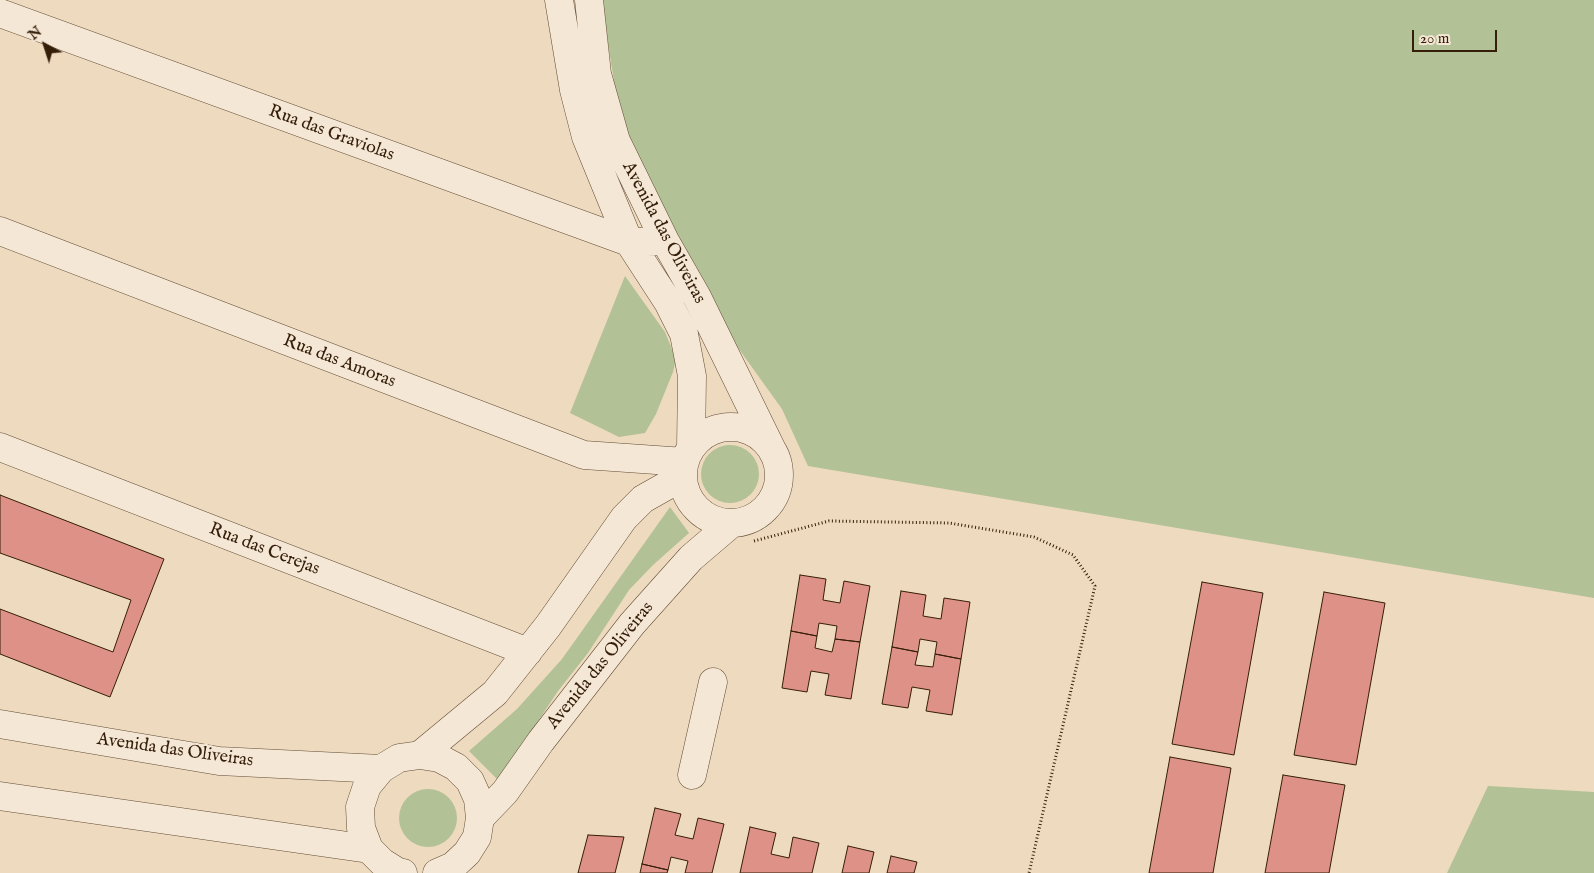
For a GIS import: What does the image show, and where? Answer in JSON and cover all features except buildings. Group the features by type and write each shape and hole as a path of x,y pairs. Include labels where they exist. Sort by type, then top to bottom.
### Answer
{"street":[{"path":"560,0 590,4"},
{"name":"Avenida das Oliveiras","path":"560,0 574,90 586,136 629,242 668,302 684,334 692,376 686,462 686,492 693,505 704,515 739,533"},
{"name":"Avenida das Oliveiras","path":"480,818 505,792 541,741 632,624 691,558 739,533 747,520 760,512 771,501 778,486 778,469 774,454 697,297 665,242 616,141 597,74 590,4"},
{"name":"Rua das Graviolas","path":"0,13 629,242 665,242"},
{"name":"Rua das Amoras","path":"0,232 584,455 686,462"},
{"name":"Avenida das Oliveiras","path":"420,755 495,692 528,652 624,518 686,462 702,436 718,429 734,427 750,431 764,440 774,454"},
{"name":"Rua das Cerejas","path":"0,447 528,652"},
{"path":"692,775 713,682"},
{"name":"Avenida das Oliveiras","path":"0,724 219,760 381,769"},
{"name":"Avenida das Oliveiras","path":"384,864 361,828 360,807 367,786 381,769 399,758 420,755 439,758 456,767 470,781 478,799 480,818 476,837 467,853 448,871"},
{"name":"Avenida das Oliveiras","path":"1,802 384,864"}],"path":[{"path":"739,533 829,521 948,523 1034,537 1073,554 1095,586 1029,873"}],"green space":[{"path":"601,0 1594,0 1594,598 808,466 782,409 718,320 650,190 619,112"},
{"path":"625,276 665,332 676,359 673,372 656,414 645,433 619,437 570,413"},
{"path":"724,445 736,445 751,453 759,468 759,480 751,495 736,503 724,503 709,495 701,480 701,468 709,453"},
{"path":"670,507 689,533 653,565 629,590 588,653 558,691 519,750 501,783 469,751 517,709 562,659"},
{"path":"1488,786 1594,792 1594,873 1447,873"},
{"path":"422,789 434,789 449,797 457,812 457,824 449,839 434,847 422,847 407,839 399,824 399,812 407,797"}]}
